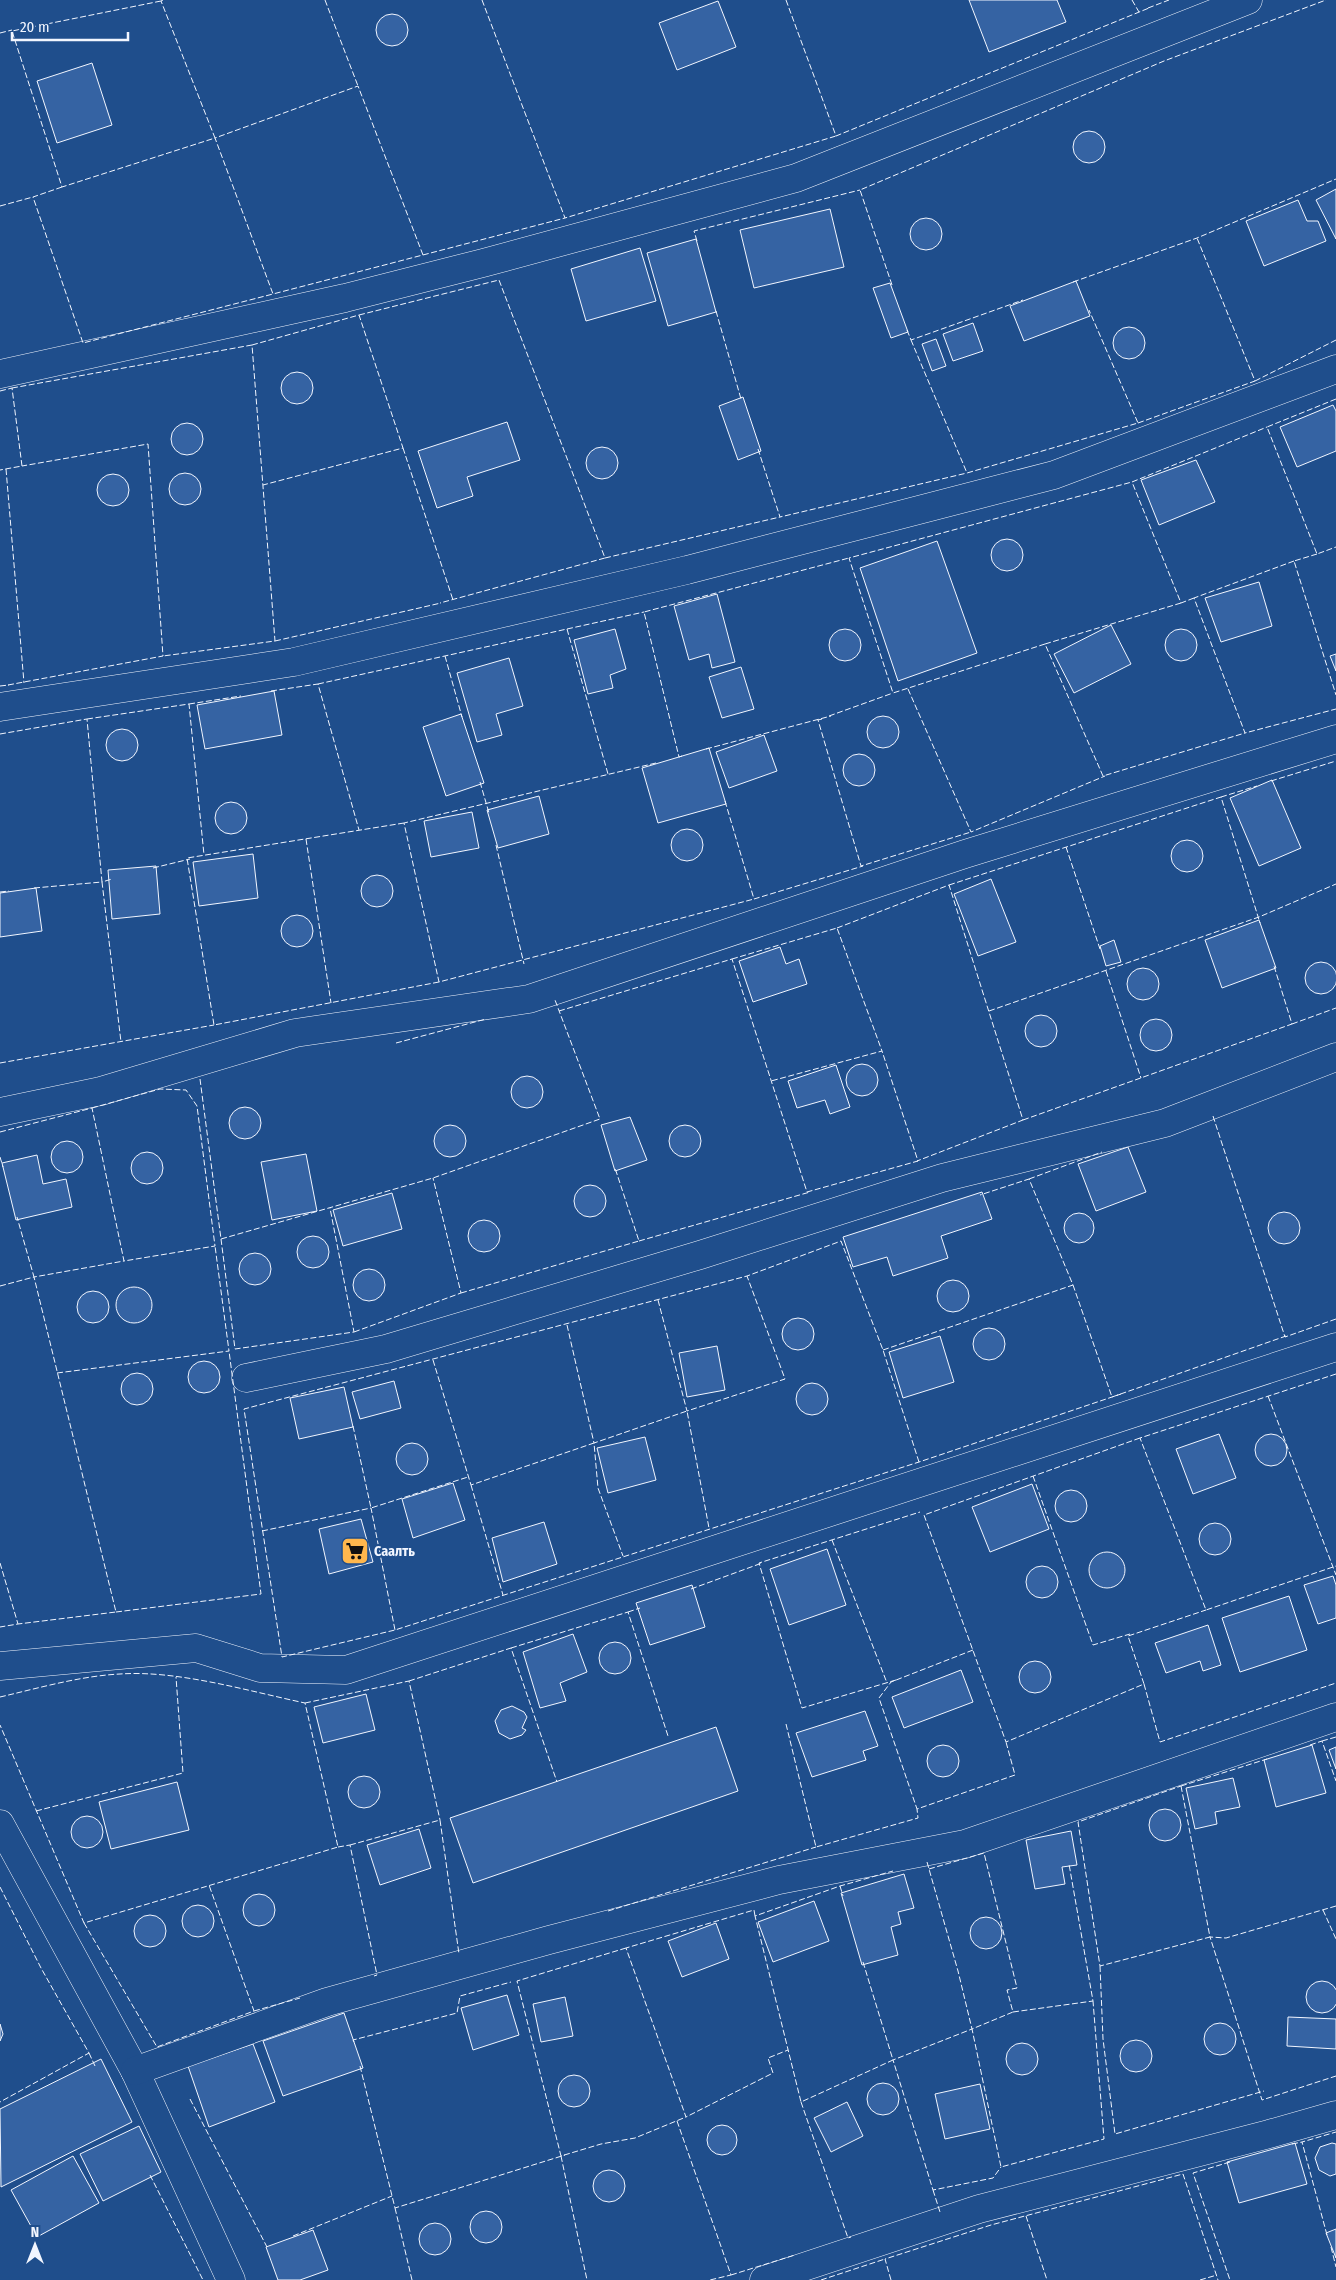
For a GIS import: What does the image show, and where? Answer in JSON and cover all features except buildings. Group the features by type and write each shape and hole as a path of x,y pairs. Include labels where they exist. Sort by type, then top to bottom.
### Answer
{"street":[{"path":"0,374 345,298 483,263 796,178 1248,0"},
{"path":"0,707 294,662 687,570 1054,475 1336,369"},
{"path":"0,1112 101,1091 295,1033 529,999 965,854 1336,739"},
{"path":"246,1378 386,1349 700,1255 942,1178 1165,1123 1336,1057"},
{"path":"0,1666 196,1648 260,1668 346,1670 1336,1347"},
{"path":"135,2071 327,2002 550,1940 779,1880 965,1844 1336,1717"},
{"path":"0,1824 135,2071 231,2280"},
{"path":"764,2280 979,2209 1270,2134 1336,2114"}],"fence":[{"path":"161,1 12,31 62,187 215,138 161,1 163,0"},
{"path":"325,0 358,86"},
{"path":"482,0 565,218 836,136"},
{"path":"786,0 836,136 1149,8"},
{"path":"1132,0 1139,12"},
{"path":"1148,8 1169,0"},
{"path":"892,285 860,190 1164,61 1326,0"},
{"path":"0,33 12,30"},
{"path":"423,255 358,86 215,138 273,294 565,218"},
{"path":"1073,282 1197,238 1336,179"},
{"path":"62,187 33,197 83,343 273,294"},
{"path":"697,241 694,231 860,190"},
{"path":"0,206 33,197"},
{"path":"1138,423 1255,381 1197,238"},
{"path":"359,315 499,280 605,558 440,603"},
{"path":"907,330 911,340 1023,300"},
{"path":"911,340 967,473 1138,423 1089,310"},
{"path":"716,311 741,399"},
{"path":"252,345 359,315 403,448 263,485"},
{"path":"1255,381 1336,340"},
{"path":"12,388 252,345 275,641 163,656"},
{"path":"0,391 12,388 22,466 0,470"},
{"path":"1336,399 1267,427 1317,554 1336,547"},
{"path":"1194,598 1181,603 1132,482 1267,427"},
{"path":"8,685 163,656 148,444 22,466"},
{"path":"403,448 453,600"},
{"path":"758,449 780,517 967,473"},
{"path":"6,469 24,683"},
{"path":"1045,644 893,693 849,558 1132,482"},
{"path":"605,558 780,517"},
{"path":"1317,554 1294,561 1336,695"},
{"path":"682,756 679,757 644,612 849,558"},
{"path":"1294,561 1194,598 1245,733 1336,709"},
{"path":"275,641 441,603"},
{"path":"1181,603 1045,644 1103,776 1245,733"},
{"path":"318,684 644,612"},
{"path":"567,629 608,774"},
{"path":"445,656 462,717"},
{"path":"271,691 318,684 359,830"},
{"path":"0,686 9,685"},
{"path":"908,689 971,832 1105,776"},
{"path":"829,716 893,693"},
{"path":"189,704 241,696"},
{"path":"87,719 189,704 204,855"},
{"path":"706,749 831,716"},
{"path":"0,734 87,719 102,882 112,879"},
{"path":"822,719 818,720 861,866 971,832"},
{"path":"1271,781 1336,761"},
{"path":"656,763 404,823 439,982 754,899"},
{"path":"480,782 489,813"},
{"path":"1221,797 1257,786"},
{"path":"949,885 1221,797 1260,923"},
{"path":"725,801 754,899 863,866"},
{"path":"404,823 187,858 214,1025 439,982"},
{"path":"306,839 331,1003"},
{"path":"496,845 524,964"},
{"path":"1066,847 1100,949"},
{"path":"153,868 190,859"},
{"path":"34,888 102,882 121,1042"},
{"path":"989,1011 1259,917 1336,884"},
{"path":"837,928 949,885 1023,1120 917,1161"},
{"path":"0,892 9,891"},
{"path":"732,959 837,928 882,1051 771,1081"},
{"path":"559,1011 732,959 807,1192 918,1161 882,1051"},
{"path":"1023,1120 1292,1024 1274,966"},
{"path":"1106,971 1141,1078"},
{"path":"200,1079 221,1239 433,1178 600,1119 555,1000"},
{"path":"1292,1024 1336,1008"},
{"path":"396,1043 486,1019"},
{"path":"0,1063 214,1025"},
{"path":"92,1108 160,1089 186,1090 197,1106 215,1246 124,1261"},
{"path":"0,1132 92,1108 124,1261 34,1277 116,1612 18,1624"},
{"path":"1213,1116 1285,1337 1336,1319"},
{"path":"1029,1179 1102,1152"},
{"path":"0,1157 3,1167"},
{"path":"461,1293 639,1241 615,1168"},
{"path":"354,1332 461,1293 433,1178"},
{"path":"883,1350 1073,1285 1029,1179 980,1195"},
{"path":"639,1241 810,1192"},
{"path":"221,1239 235,1349 354,1332 330,1208"},
{"path":"0,1286 34,1277 17,1217"},
{"path":"919,1462 883,1350 841,1241 747,1276 244,1409 282,1657 395,1630 919,1462 1121,1394"},
{"path":"57,1373 229,1351 215,1246"},
{"path":"658,1300 687,1411 785,1379 747,1276"},
{"path":"1073,1285 1112,1397 1286,1336"},
{"path":"567,1325 594,1443 687,1411 709,1528"},
{"path":"116,1612 261,1594 229,1351"},
{"path":"433,1360 471,1485 594,1443 598,1488 623,1556"},
{"path":"1336,1374 1140,1438 1206,1610 1336,1566"},
{"path":"1268,1396 1336,1575"},
{"path":"353,1426 371,1508 468,1477"},
{"path":"1140,1438 924,1515 1006,1742 1144,1684 1128,1636 1206,1610"},
{"path":"1033,1476 1093,1645 1130,1634"},
{"path":"471,1485 503,1595"},
{"path":"262,1531 371,1508 395,1630"},
{"path":"896,1680 802,1708 759,1563 920,1512"},
{"path":"832,1540 887,1683"},
{"path":"0,1563 18,1624 0,1627"},
{"path":"691,1589 762,1563"},
{"path":"628,1612 640,1608"},
{"path":"511,1648 628,1612 668,1736"},
{"path":"409,1681 511,1648 557,1782"},
{"path":"973,1650 891,1682 879,1698 917,1809 1015,1775 1006,1742"},
{"path":"0,1697 90,1677 142,1674 165,1675 213,1682 305,1703 338,1847 84,1923 0,1725"},
{"path":"36,1811 183,1773 176,1677"},
{"path":"305,1703 409,1681 440,1820"},
{"path":"1144,1684 1160,1742 1336,1683"},
{"path":"786,1724 816,1847 918,1818 917,1809"},
{"path":"1322,1741 1336,1737"},
{"path":"1310,1745 1322,1741 1336,1781"},
{"path":"1181,1786 1267,1759"},
{"path":"1181,1786 1210,1937 1100,1966 1078,1822 1181,1786"},
{"path":"350,1845 440,1820 459,1954"},
{"path":"338,1847 350,1845 377,1975 374,1976"},
{"path":"608,1911 816,1847"},
{"path":"929,1869 984,1853 1017,1988 1007,1990 1013,2012 972,2029 1001,2167 1104,2139 1093,2001"},
{"path":"927,1862 958,1971 972,2029 893,2060 933,2190 993,2178 1001,2167"},
{"path":"1013,2012 1093,2001 1069,1864"},
{"path":"863,1962 893,2060 801,2102 755,1916 840,1886 893,1871"},
{"path":"84,1923 157,2047 254,2011 209,1885"},
{"path":"840,1886 843,1896"},
{"path":"0,1887 41,1968 89,2053 0,2102"},
{"path":"1336,1906 1226,1938 1210,1937 1262,2100 1336,2076"},
{"path":"755,1916 754,1910 626,1948 686,2117 773,2073 768,2058 788,2050"},
{"path":"1323,1910 1336,1939"},
{"path":"626,1948 517,1981 561,2156 601,2144 635,2138 686,2117"},
{"path":"1100,1966 1103,2039 1115,2134 1264,2091"},
{"path":"354,2042 353,2040 457,2013 460,1996 511,1982"},
{"path":"254,2011 300,1998"},
{"path":"89,2053 95,2066"},
{"path":"360,2066 395,2208 565,2155"},
{"path":"190,2099 267,2247"},
{"path":"801,2102 848,2238 851,2237"},
{"path":"677,2121 731,2275 710,2280"},
{"path":"1327,2235 1302,2142 1336,2132"},
{"path":"1292,2144 1302,2142"},
{"path":"561,2156 587,2280"},
{"path":"1230,2162 1193,2173 1230,2280"},
{"path":"891,2280 885,2259 991,2225 1183,2174 1218,2280"},
{"path":"150,2175 203,2280"},
{"path":"933,2190 940,2212"},
{"path":"293,2236 392,2196"},
{"path":"395,2208 412,2280"},
{"path":"1026,2216 1047,2280"},
{"path":"1331,2247 1336,2267"},
{"path":"731,2275 795,2255"},
{"path":"821,2280 885,2259"},
{"path":"1200,2280 1217,2275"}],"place":[{"name":"Саалть","path":"355,1551"}]}
